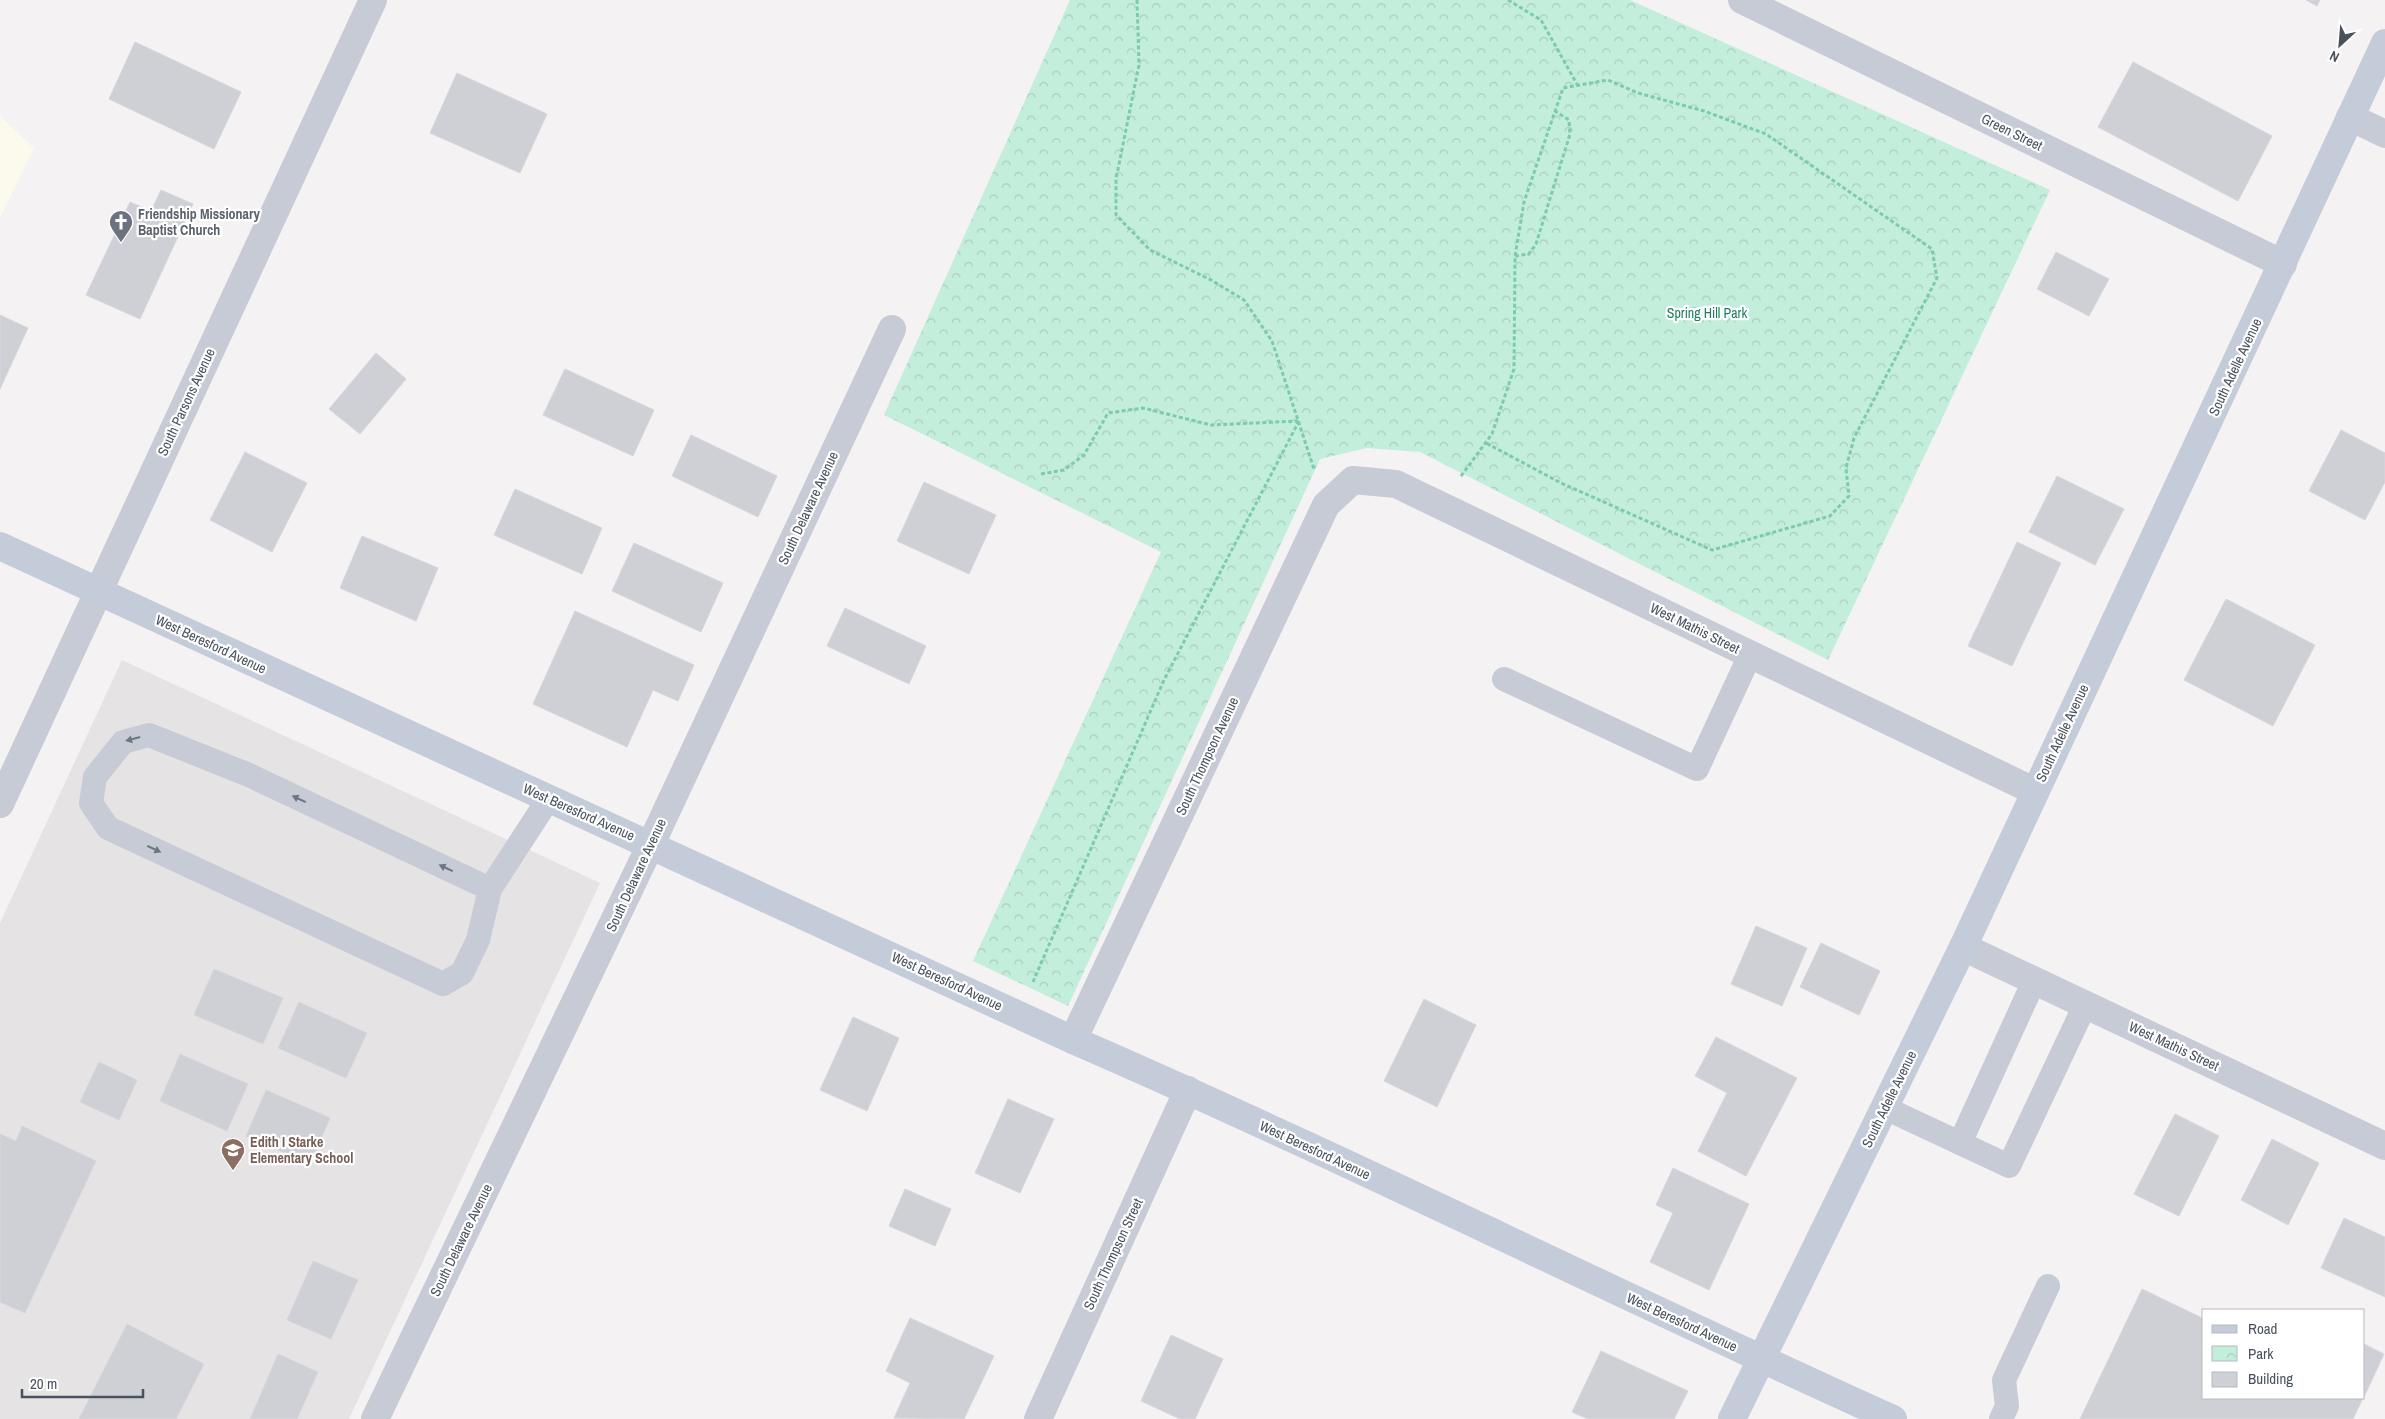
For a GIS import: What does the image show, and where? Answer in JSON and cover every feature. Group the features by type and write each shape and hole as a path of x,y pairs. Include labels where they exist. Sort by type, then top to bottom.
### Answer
{"street":[{"name":"South Parsons Avenue","path":"0,804 373,0"},
{"name":"Green Street","path":"1742,0 2283,264"},
{"name":"South Adelle Avenue","path":"1732,1419 1963,947 2034,791 2283,264 2385,43"},
{"path":"2350,117 2385,134"},
{"name":"South Delaware Avenue","path":"375,1419 651,844 892,329"},
{"name":"West Mathis Street","path":"1352,480 1396,484 2034,791"},
{"name":"South Thompson Avenue","path":"1073,1040 1326,505 1352,480"},
{"name":"West Beresford Avenue","path":"0,546 651,844 1073,1040 1188,1090 1762,1360 1893,1419"},
{"name":"West Mathis Street","path":"1963,947 2385,1146"},
{"name":"South Thompson Street","path":"1038,1419 1188,1090"}],"lane":[{"path":"1504,678 1697,769 1750,655"},
{"path":"490,889 249,775 149,735 123,742 94,777 91,803 108,828 443,984 462,973 478,940 490,889 549,798"},
{"path":"1960,1143 2034,981"},
{"path":"1885,1108 2009,1166 2085,1004"},
{"path":"2001,1419 2007,1406 2004,1380 2048,1286"}],"path":[{"path":"1137,0 1139,65 1116,179 1116,215 1150,250 1212,280 1244,300 1272,341 1326,505"},
{"path":"1508,0 1541,20 1578,86"},
{"path":"1439,505 1492,434 1514,369 1515,256 1524,202 1563,88 1608,80 1638,93 1704,111 1766,134 1932,248 1937,278 1854,438 1846,468 1850,496 1830,516 1712,550 1561,483 1486,443"},
{"path":"1515,256 1529,254 1536,244 1570,134 1569,120 1555,111"},
{"path":"1041,474 1064,470 1084,455 1108,413 1143,408 1210,425 1299,420"},
{"path":"1033,982 1164,680 1299,420"}],"shaded area":[{"path":"0,116 34,148 0,218"},
{"name":"Edith I Starke Elementary School","path":"122,660 600,883 349,1419 0,1419 0,923"}],"green space":[{"name":"Spring Hill Park","path":"1070,0 1630,0 2050,190 1828,660 1420,452 1367,448 1320,459 1068,1006 973,961 1161,552 884,415"}],"building":[{"path":"2306,0 2320,0 2317,6"},
{"path":"135,42 241,92 214,149 109,99"},
{"path":"2133,62 2272,136 2238,201 2098,127"},
{"path":"457,73 547,114 520,173 430,133"},
{"path":"161,190 193,204 140,319 86,295 130,202 151,211"},
{"path":"2056,252 2109,279 2089,316 2037,289"},
{"path":"0,315 28,328 0,389"},
{"path":"376,353 406,379 360,434 329,409"},
{"path":"565,369 654,410 633,456 543,415"},
{"path":"2341,430 2385,453 2385,482 2365,520 2309,491"},
{"path":"691,435 777,476 758,517 672,476"},
{"path":"245,452 307,483 272,552 210,520"},
{"path":"2057,476 2124,509 2095,565 2029,532"},
{"path":"924,482 996,515 969,574 897,541"},
{"path":"515,489 602,528 582,574 494,535"},
{"path":"362,536 438,568 416,621 340,588"},
{"path":"2017,542 2061,563 2012,666 1968,646"},
{"path":"634,543 723,583 701,632 612,591"},
{"path":"2226,599 2315,645 2273,726 2184,680"},
{"path":"845,608 926,646 909,684 827,646"},
{"path":"575,611 694,665 678,701 653,690 627,747 533,704"},
{"path":"1756,926 1807,948 1782,1006 1731,984"},
{"path":"1821,943 1880,971 1859,1015 1800,987"},
{"path":"214,969 283,998 263,1044 194,1015"},
{"path":"1424,999 1476,1025 1437,1107 1384,1081"},
{"path":"299,1002 367,1033 346,1078 278,1048"},
{"path":"853,1017 899,1038 867,1111 820,1090"},
{"path":"1716,1037 1797,1078 1746,1176 1698,1151 1727,1093 1695,1076"},
{"path":"180,1054 248,1084 227,1131 160,1101"},
{"path":"99,1062 137,1080 119,1120 80,1102"},
{"path":"266,1090 330,1118 310,1164 246,1136"},
{"path":"1008,1099 1054,1119 1020,1193 975,1173"},
{"path":"2175,1114 2219,1136 2179,1216 2134,1194"},
{"path":"22,1126 96,1161 25,1313 0,1302 0,1134 16,1141"},
{"path":"2272,1139 2319,1163 2288,1225 2241,1200"},
{"path":"1673,1168 1749,1204 1709,1290 1650,1262 1673,1213 1656,1205"},
{"path":"905,1189 951,1209 935,1246 889,1226"},
{"path":"2344,1218 2385,1237 2385,1297 2321,1268"},
{"path":"313,1261 358,1280 331,1339 287,1320"},
{"path":"2142,1289 2202,1318 2202,1399 2363,1399 2353,1419 2080,1419"},
{"path":"910,1318 994,1356 964,1419 894,1418 910,1383 886,1371"},
{"path":"127,1324 204,1364 176,1419 79,1419"},
{"path":"1171,1335 1223,1359 1195,1419 1180,1419 1141,1401"},
{"path":"2365,1344 2384,1354 2365,1395"},
{"path":"1601,1351 1688,1391 1674,1419 1588,1419 1572,1412"},
{"path":"278,1354 318,1372 297,1419 250,1419"}],"place":[{"name":"Friendship Missionary Baptist Church","path":"121,243"},
{"name":"Edith I Starke Elementary School","path":"233,1171"}]}
